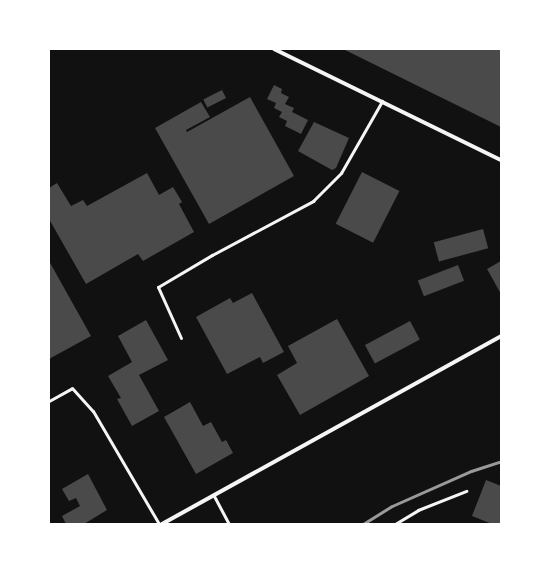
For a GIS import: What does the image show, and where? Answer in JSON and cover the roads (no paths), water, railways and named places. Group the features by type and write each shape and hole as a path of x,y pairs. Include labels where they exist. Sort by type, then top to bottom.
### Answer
{"street":[{"path":"274,49 501,160"},
{"path":"161,524 501,336"}],"lane":[{"path":"181,338 158,287 313,202 341,174 382,101"},
{"path":"49,400 72,388 93,410 161,524"},
{"path":"395,524 418,510 466,490"},
{"path":"214,496 229,524"}],"railway":[{"path":"363,524 392,506 471,471 501,461"}]}
